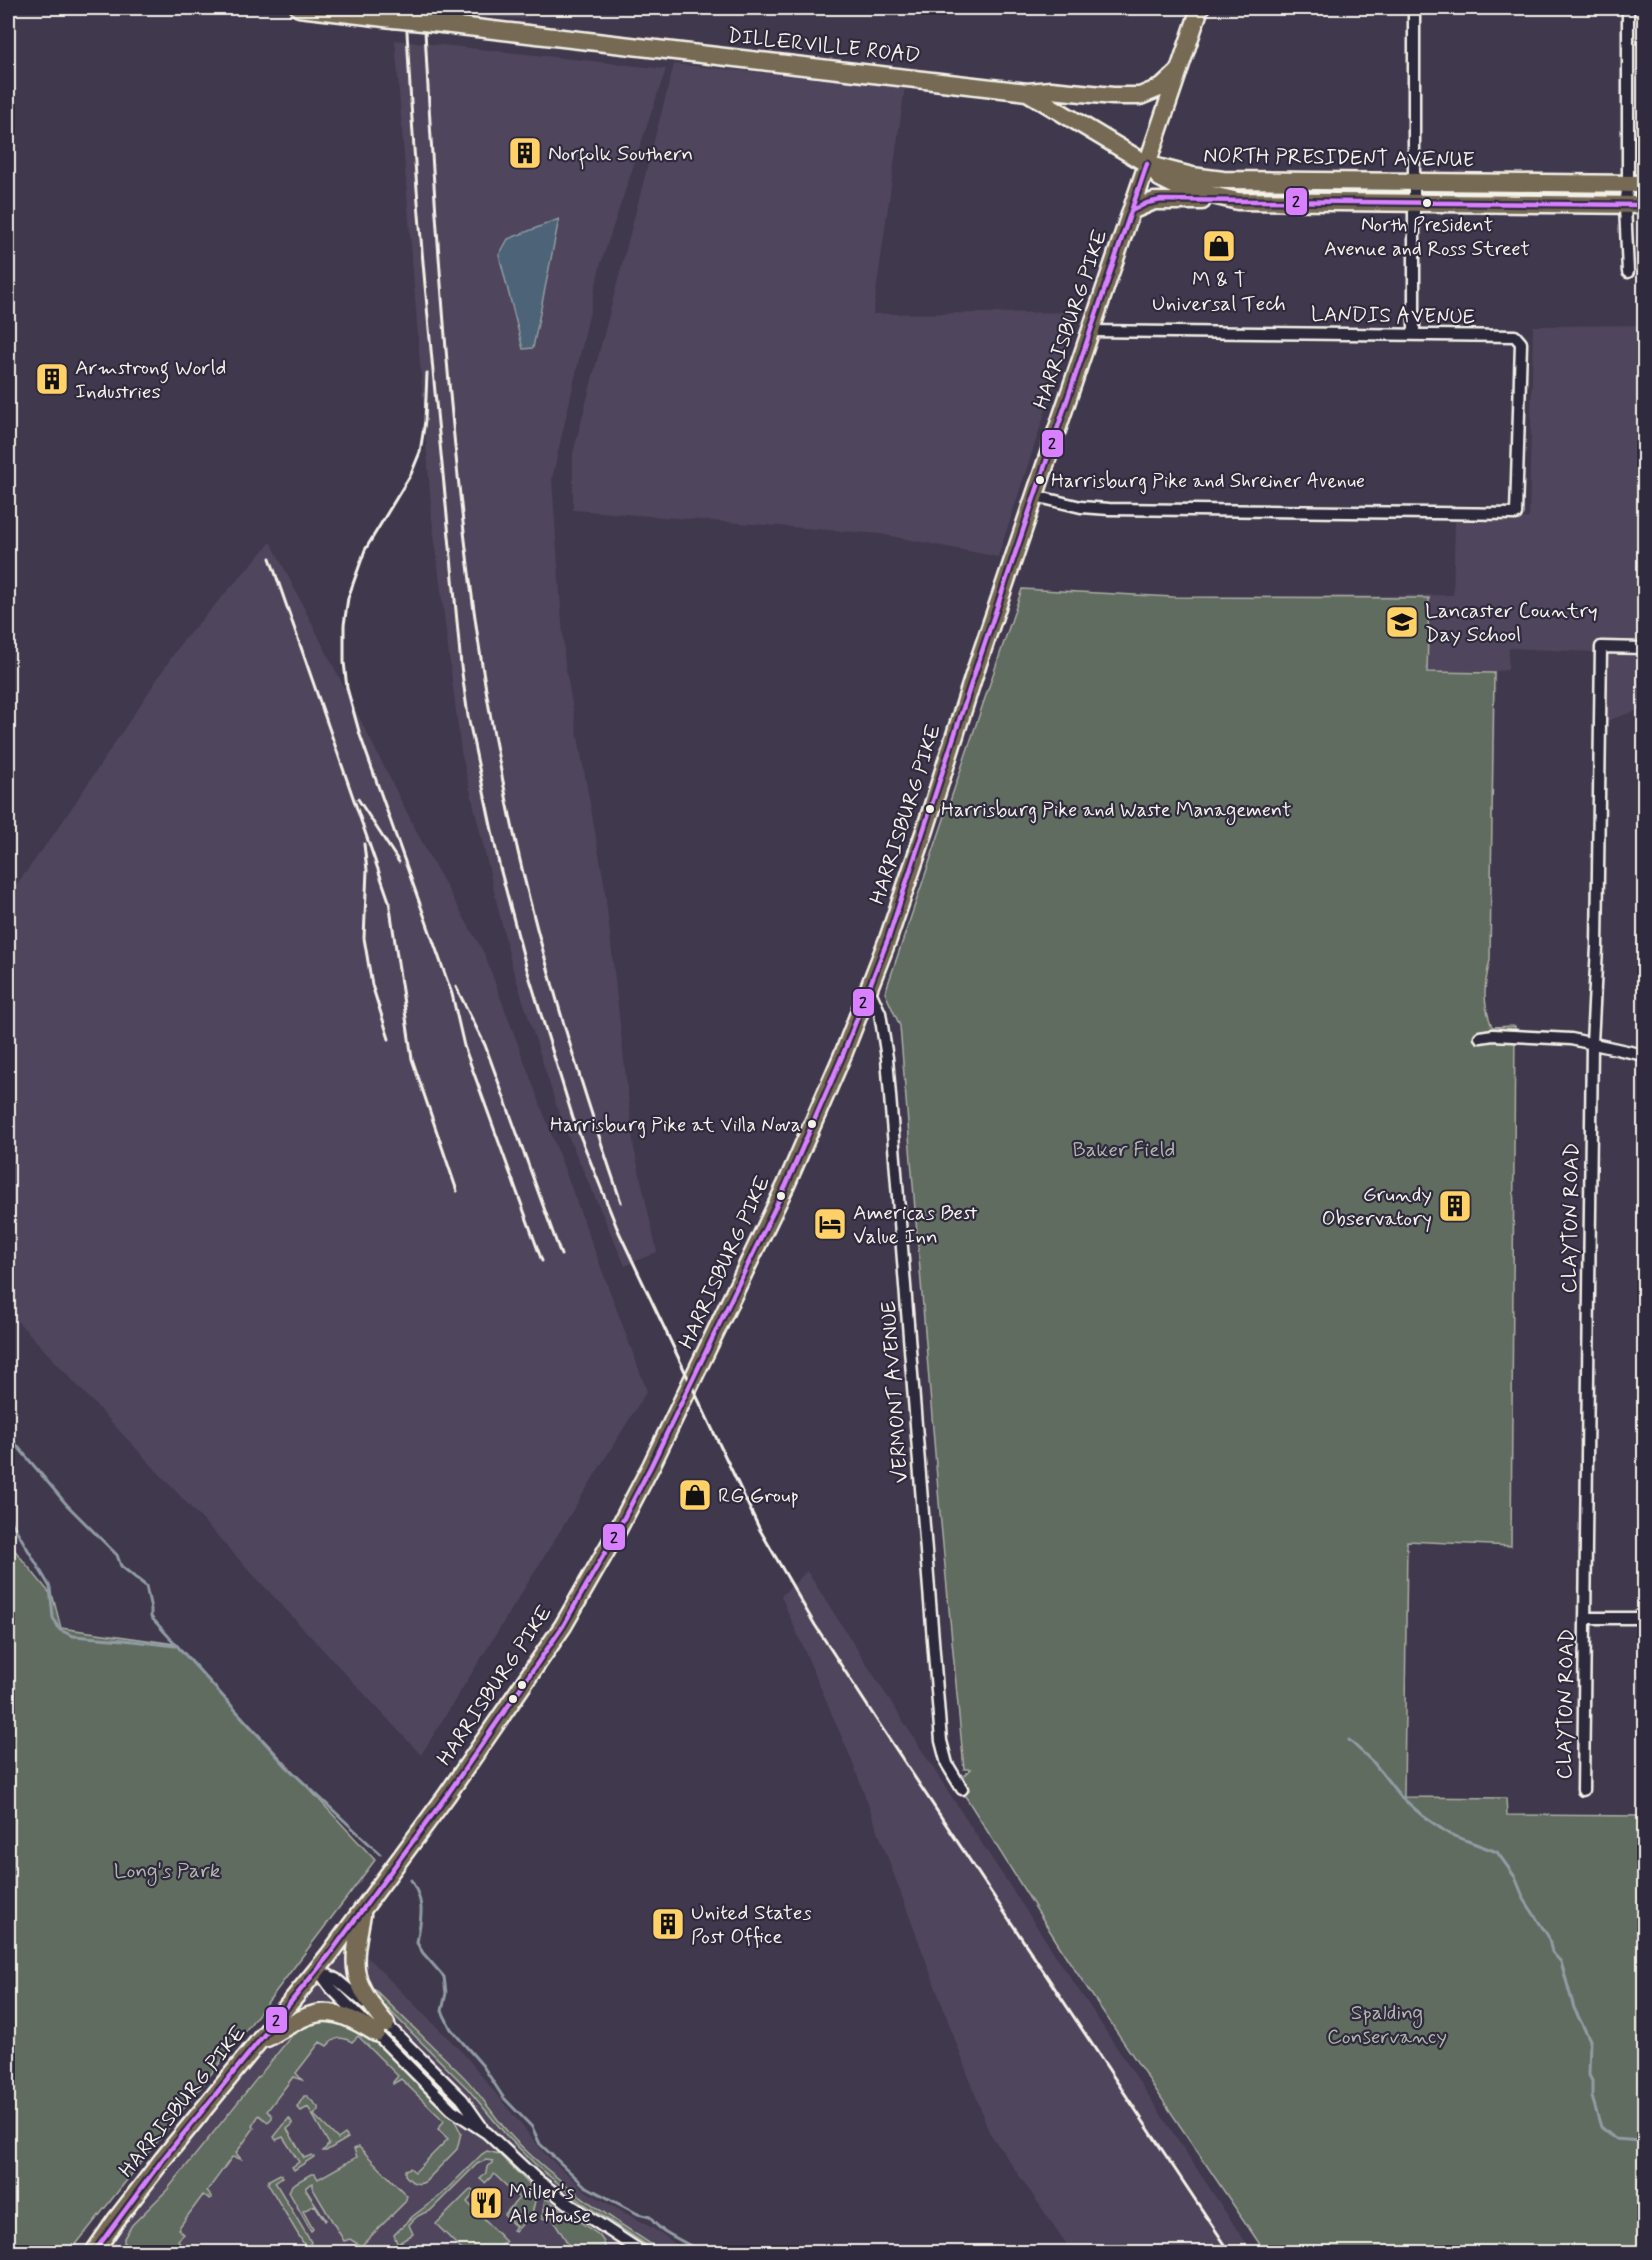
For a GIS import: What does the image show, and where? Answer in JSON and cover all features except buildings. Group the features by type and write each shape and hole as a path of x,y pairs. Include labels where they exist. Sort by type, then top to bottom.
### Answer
{"main road":[{"name":"HARRISBURG PIKE","path":"94,2252 163,2159 318,1970 510,1706 563,1626 614,1537 661,1447 786,1185 869,989 925,830 974,675 1089,331 1200,8"},
{"name":"DILLERVILLE ROAD","path":"307,9 1027,92 1146,164"},
{"path":"1027,92 1051,90 1113,96 1140,96 1162,87 1178,71"},
{"name":"NORTH PRESIDENT AVENUE","path":"1146,164 1208,179 1636,184"},
{"name":"NORTH PRESIDENT AVENUE","path":"1146,164 1160,178 1178,187 1238,201 1644,205"},
{"path":"1131,211 1154,201 1238,201"},
{"path":"363,1910 356,1947 355,1968 358,1983 381,2029"},
{"path":"258,2043 304,2017 319,2012 338,2013 381,2029"}],"street":[{"path":"1414,8 1414,335"},
{"path":"1628,8 1636,184 1625,205 1628,272"},
{"name":"LANDIS AVENUE","path":"1035,496 1081,507 1109,509 1516,514 1521,343 1515,336 1089,331"},
{"name":"CLAYTON ROAD","path":"1583,1790 1592,1043 1597,947 1601,647 1644,648"},
{"name":"VERMONT AVENUE","path":"869,989 880,1013 887,1058 941,1741 947,1764 962,1789"},
{"path":"1479,1037 1493,1035 1560,1038 1644,1055"},
{"path":"1585,1618 1644,1618"},
{"path":"318,1970 338,1980 452,2110 487,2133 536,2179 569,2204 642,2253"}],"shaded area":[{"path":"450,8 534,8 524,19 450,14"},
{"path":"395,40 666,69 601,263 552,479 565,664 604,882 634,1148 657,1252 625,1266 561,1120 511,963 461,752 432,519"},
{"path":"674,64 905,87 873,314 1078,312 998,557 880,534 573,510 573,453"},
{"path":"1644,325 1644,708 1607,721 1609,660 1593,652 1509,648 1508,670 1496,671 1490,960 1173,597 1453,595 1455,521 1529,518 1533,326"},
{"path":"271,542 427,852 484,953 647,1391 421,1755 8,1311 8,896 59,827 181,643"},
{"path":"807,1571 975,1833 1252,2252 1072,2252 989,2132 852,1761 781,1596"},
{"path":"336,1926 464,2054 545,2154 586,2191 661,2233 686,2252 104,2252 116,2220 203,2111"}],"green space":[{"path":"1022,589 1173,597 1429,598 1427,672 1494,673 1490,960 1485,994 1492,1027 1515,1026 1511,1546 1407,1541 1404,1797 1506,1798 1507,1815 1644,1816 1644,2252 1265,2252 1067,1958 957,1783 971,1769 964,1769 939,1502 900,1026 885,993"},
{"name":"Long's Park","path":"8,1542 53,1597 61,1628 175,1644 375,1860 261,2011 70,2252 8,2252"},
{"path":"367,1988 375,1990 463,2076 509,2133 533,2157 586,2200 663,2252 657,2252 584,2204 539,2168 506,2135 468,2089"},
{"path":"346,1997 457,2102 457,2103"},
{"path":"326,2016 369,2036 454,2119 461,2133 457,2149 425,2182 419,2184 412,2181 405,2175 405,2170 410,2168 415,2172 448,2139 438,2129 444,2121 401,2079 393,2084 398,2076 358,2036 352,2042 339,2038 327,2046 320,2042 296,2073 302,2080 293,2077 267,2111 272,2115 268,2122 259,2115 252,2126 254,2128 236,2153 241,2159 232,2157 207,2191 212,2198 203,2195 178,2229 184,2234 178,2240 185,2252 124,2252 124,2238 132,2225 167,2190 297,2029"},
{"path":"304,2096 307,2096 318,2107 314,2115 338,2139 345,2134 348,2138 323,2151 329,2144 308,2107 301,2111 297,2107"},
{"path":"289,2118 293,2124 287,2129 304,2158 312,2155 314,2157 294,2170 292,2167 299,2162 283,2137 276,2140 274,2137"},
{"path":"359,2147 407,2196 405,2202 361,2246 350,2239 344,2241 313,2189 313,2183 306,2187 306,2190 326,2220 315,2205 303,2211 313,2229 311,2231 289,2192 292,2185 311,2174 315,2174 318,2179 357,2157 354,2149"},
{"path":"487,2151 499,2154 529,2184 535,2201 532,2214 515,2232 513,2230 516,2227 504,2215 519,2198 494,2174 485,2183 480,2179 486,2173 487,2167 493,2163 493,2161 486,2160 477,2164 430,2211 413,2220 409,2225 413,2234 399,2243 403,2250 400,2251 394,2235"},
{"path":"280,2174 282,2177 275,2182 311,2242 309,2247 305,2246 268,2184 269,2180"},
{"path":"471,2189 475,2193 467,2202 506,2242 493,2252 464,2252 436,2224"},
{"path":"545,2198 599,2235 604,2242 606,2252 573,2252 551,2216 542,2218"}],"water":[{"path":"559,219 533,348 523,349 499,255 508,239"}],"waterway":[{"path":"8,1435 67,1505 117,1555 121,1566 146,1586 151,1617 287,1767 380,1854"},
{"path":"8,1516 50,1587 53,1618 60,1630 73,1636 175,1646"},
{"path":"1349,1740 1374,1763 1400,1796 1423,1816 1449,1834 1497,1852 1515,1877 1524,1899 1548,1936 1552,1952 1561,1962 1574,2008 1590,2040 1589,2075 1592,2081 1592,2097 1601,2127 1615,2139 1640,2141"},
{"path":"411,1880 421,1904 417,1943 444,1977 446,1993 442,2011 451,2029 483,2066 503,2097 532,2127 540,2144 585,2186 638,2214 650,2217 660,2228 701,2252"}],"railway":[{"path":"406,8 422,255 461,666 468,716 499,864 526,966 573,1118 617,1228 760,1530 815,1625 1230,2252"},
{"path":"424,8 428,93 451,401 467,556 489,710 510,817 552,984 621,1202"},
{"path":"427,373 425,421 420,452 411,474 365,550 348,598 344,625 347,688 360,735 452,994 464,1046 542,1261"},
{"path":"270,558 389,901 412,1059 457,1191"},
{"path":"358,799 399,862"},
{"path":"364,844 367,870 364,938 372,985 389,1039"},
{"path":"456,987 485,1045 561,1255"}],"transit line":[{"name":"2","path":"94,2252 163,2159 329,1955 447,1795 563,1626 651,1466 786,1185 844,1052 888,939 974,675 1147,164"},
{"name":"2","path":"1131,211 1147,203 1161,200 1644,205"}],"place":[{"name":"Norfolk Southern","path":"525,153"},
{"name":"North President Avenue and Ross Street","path":"1427,203"},
{"name":"M & T Universal Tech","path":"1219,246"},
{"name":"Armstrong World Industries","path":"52,379"},
{"name":"Harrisburg Pike and Shreiner Avenue","path":"1040,480"},
{"name":"Lancaster Country Day School","path":"1402,622"},
{"name":"Harrisburg Pike and Waste Management","path":"930,809"},
{"name":"Harrisburg Pike at Villa Nova","path":"812,1124"},
{"name":"Grundy Observatory","path":"1455,1206"},
{"name":"Americas Best Value Inn","path":"830,1224"},
{"name":"RG Group","path":"695,1495"},
{"name":"United States Post Office","path":"668,1924"},
{"name":"Miller's Ale House","path":"486,2203"}],"park label":[{"name":"Baker Field","path":"1124,1149"},
{"name":"Spalding Conservancy","path":"1387,2024"}]}
